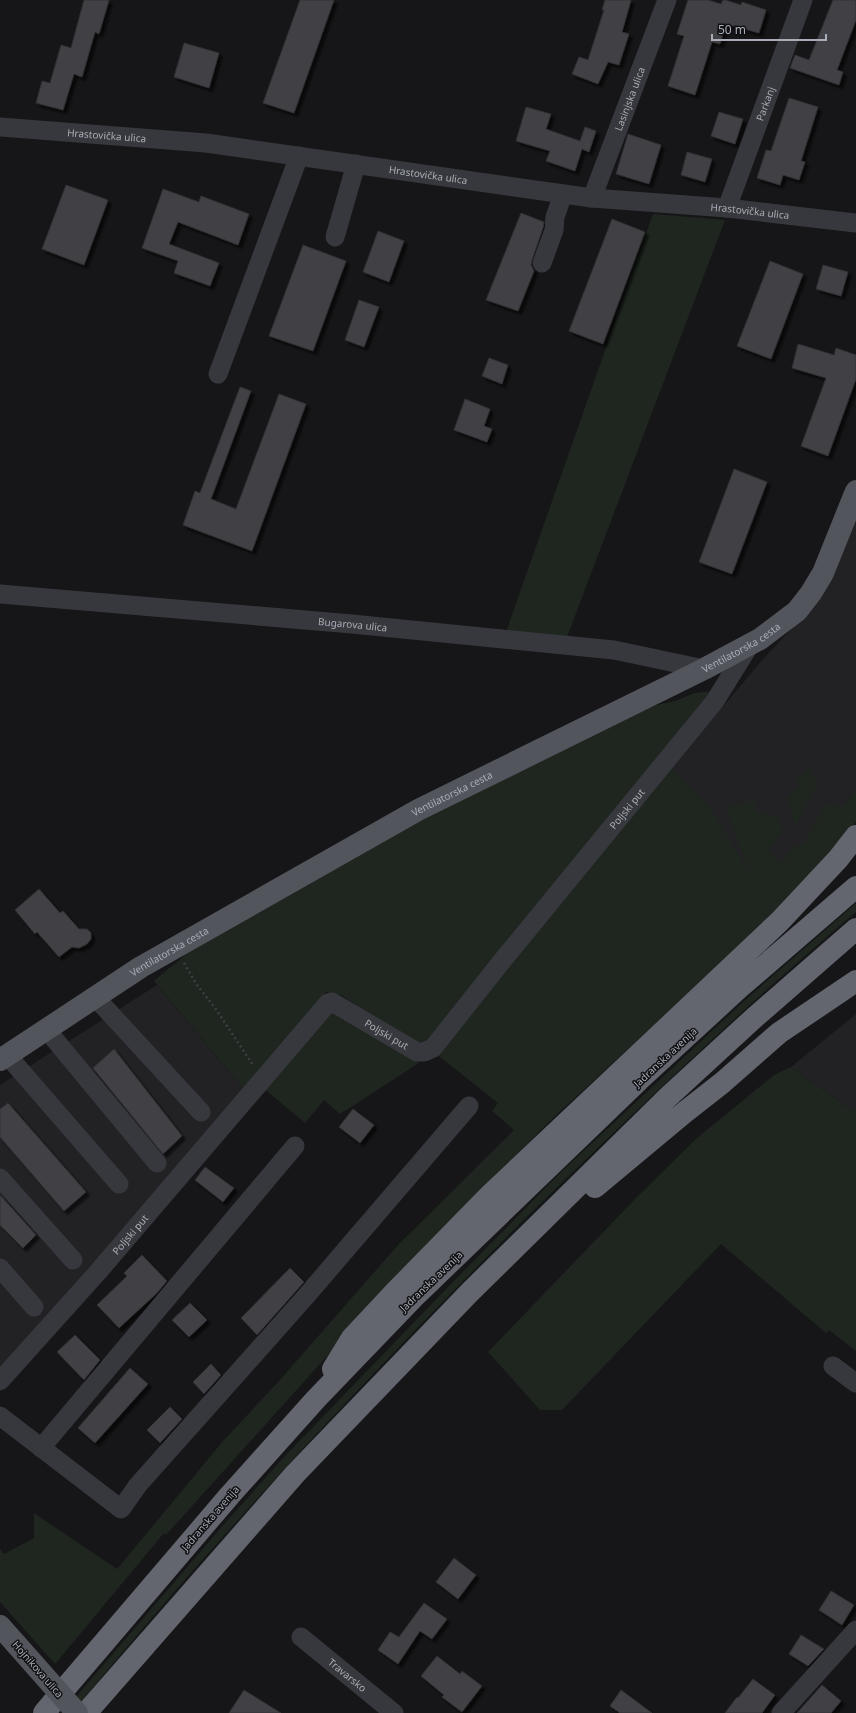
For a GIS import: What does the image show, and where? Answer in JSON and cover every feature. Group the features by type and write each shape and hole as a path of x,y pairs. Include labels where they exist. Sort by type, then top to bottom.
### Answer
{"highway":[{"path":"316,1399 352,1338 389,1297 490,1195 780,921 838,859 856,836"},
{"name":"Jadranska avenija","path":"44,1713 160,1576 316,1399 416,1296 640,1080 739,988 856,887"},
{"path":"86,1713 295,1474 470,1292 668,1097 754,1018 856,929"},
{"path":"470,1292 685,1112 722,1083 779,1033 856,980"}],"main road":[{"name":"Ventilatorska cesta","path":"4,1058 141,967 418,810 704,669 760,638 797,611 811,593 823,573 856,491"},
{"name":"Hojnikova ulica","path":"0,1626 76,1713"}],"street":[{"name":"Lasinjska ulica","path":"592,198 667,0"},
{"name":"Parkanj","path":"726,208 803,0"},
{"name":"Hrastovička ulica","path":"0,127 206,143 592,198 726,208 856,223"},
{"path":"218,374 299,156"},
{"path":"335,237 356,164"},
{"path":"542,262 554,230 555,217 563,194"},
{"name":"Bugarova ulica","path":"0,594 352,624 614,650 704,669"},
{"name":"Poljski put","path":"0,1381 98,1272 328,1003 332,1002 417,1052 424,1052 433,1048 512,948 715,701 751,643"},
{"path":"95,997 201,1112"},
{"path":"46,1029 157,1163"},
{"path":"4,1058 119,1184"},
{"path":"0,1416 121,1509 138,1485 307,1295 469,1106"},
{"path":"42,1448 295,1146"},
{"path":"0,1178 73,1260"},
{"path":"0,1268 34,1307"},
{"path":"833,1366 856,1383"},
{"path":"781,1713 856,1630"},
{"name":"Travarsko","path":"302,1637 394,1713"}],"path":[{"path":"175,948 197,985 215,1008 254,1066 258,1084"}],"shaded area":[{"path":"653,214 725,220 567,637 506,632"},
{"path":"856,510 856,790 826,827 756,905 671,768 764,658 819,600"},
{"path":"711,691 425,1044 407,1039 341,995 326,992 245,1091 154,981 186,954 427,817 625,719 657,705 675,701 695,693"},
{"path":"671,768 713,812 750,874 727,808 755,799 755,813 777,817 783,831 769,849 781,866 789,851 804,842 825,804 843,806 856,790 856,822 835,848 778,911 553,1118 436,1235 166,1535 164,1533 55,1664 0,1602 0,1549 4,1554 34,1538 34,1513 117,1569 223,1441 279,1381 398,1245 514,1130 492,1111 498,1103 435,1053"},
{"path":"809,768 818,784 795,826 788,798 798,786 797,778"},
{"path":"856,903 856,912 776,981 659,1089 545,1199 422,1323 361,1386 243,1515 128,1646 72,1713 62,1713 225,1523 285,1456 449,1286 560,1173 744,1001"},
{"path":"157,985 245,1091 0,1371 0,1085"},
{"path":"329,1009 335,1010 419,1063 340,1114 324,1100 305,1123 263,1088"},
{"path":"856,1014 856,1113 791,1067"},
{"path":"791,1067 856,1113 856,1351 829,1330 826,1333 721,1244 562,1410 540,1410 488,1352 636,1198 697,1138 774,1075"}],"building":[{"path":"84,0 109,0 99,34 95,32 82,77 74,74 63,110 36,103 42,81 50,83 61,45 71,48"},
{"path":"300,0 334,0 294,113 263,103"},
{"path":"605,0 631,0 622,32 629,34 619,65 608,62 598,84 572,74 579,57 588,60 604,10 602,10"},
{"path":"688,0 708,0 721,4 723,0 725,0 741,5 742,2 766,10 759,33 726,24 720,44 712,42 695,95 668,86 684,36 677,34"},
{"path":"833,0 856,0 856,20 837,70 843,72 839,85 790,68 795,55 809,60"},
{"path":"184,43 219,53 209,88 174,77"},
{"path":"789,98 818,107 801,161 805,162 799,180 783,175 780,185 757,178 766,150 771,151"},
{"path":"526,107 551,114 546,129 580,141 585,127 596,131 589,152 582,149 575,171 546,161 550,151 516,141"},
{"path":"719,112 743,119 735,144 711,136"},
{"path":"628,134 661,145 649,184 616,174"},
{"path":"687,152 712,159 705,182 681,175"},
{"path":"66,185 108,200 84,265 42,249"},
{"path":"163,189 199,202 201,196 249,214 238,245 178,222 169,244 219,263 210,286 174,273 178,261 142,248"},
{"path":"521,213 544,222 532,260 531,265 534,271 518,311 486,300"},
{"path":"612,219 645,232 603,344 569,331"},
{"path":"378,231 404,241 389,282 363,272"},
{"path":"303,245 346,261 313,351 269,336"},
{"path":"770,261 803,274 771,359 737,346"},
{"path":"823,265 848,272 841,296 816,289"},
{"path":"359,300 379,307 364,347 345,340"},
{"path":"798,344 834,355 836,348 856,355 856,379 828,456 801,446 826,378 792,368"},
{"path":"489,358 508,365 502,384 482,376"},
{"path":"240,387 251,391 211,499 236,509 279,394 306,404 252,551 183,525 195,491 200,493"},
{"path":"465,399 490,409 484,426 492,429 487,442 454,430"},
{"path":"734,469 767,482 732,574 699,562"},
{"path":"39,889 60,913 63,911 79,929 87,929 91,933 91,939 87,944 79,948 72,947 59,957 37,932 35,934 15,910"},
{"path":"114,1049 182,1136 163,1154 93,1068"},
{"path":"8,1103 86,1192 64,1211 0,1137 0,1109"},
{"path":"353,1109 374,1125 360,1143 339,1127"},
{"path":"205,1167 234,1188 223,1202 195,1180"},
{"path":"0,1195 36,1235 23,1248 0,1225"},
{"path":"142,1255 167,1281 157,1293 119,1328 97,1305 127,1276 124,1273"},
{"path":"290,1268 304,1282 257,1335 241,1318"},
{"path":"190,1303 207,1320 189,1337 172,1320"},
{"path":"75,1335 100,1360 84,1380 57,1352"},
{"path":"211,1364 221,1375 204,1394 193,1382"},
{"path":"130,1368 148,1384 95,1443 78,1428"},
{"path":"170,1407 182,1419 160,1443 147,1430"},
{"path":"454,1558 476,1575 458,1599 436,1582"},
{"path":"831,1591 854,1605 842,1625 819,1610"},
{"path":"424,1603 447,1619 432,1639 420,1631 398,1664 378,1650 390,1632 399,1637"},
{"path":"801,1635 824,1649 808,1666 789,1654"},
{"path":"437,1656 460,1674 462,1671 482,1686 462,1712 442,1697 444,1695 421,1676"},
{"path":"753,1679 775,1695 762,1713 725,1713 737,1697 738,1698"},
{"path":"822,1685 841,1701 831,1713 797,1713"},
{"path":"244,1690 281,1713 229,1713"},
{"path":"621,1690 652,1713 620,1713 610,1706"}]}
